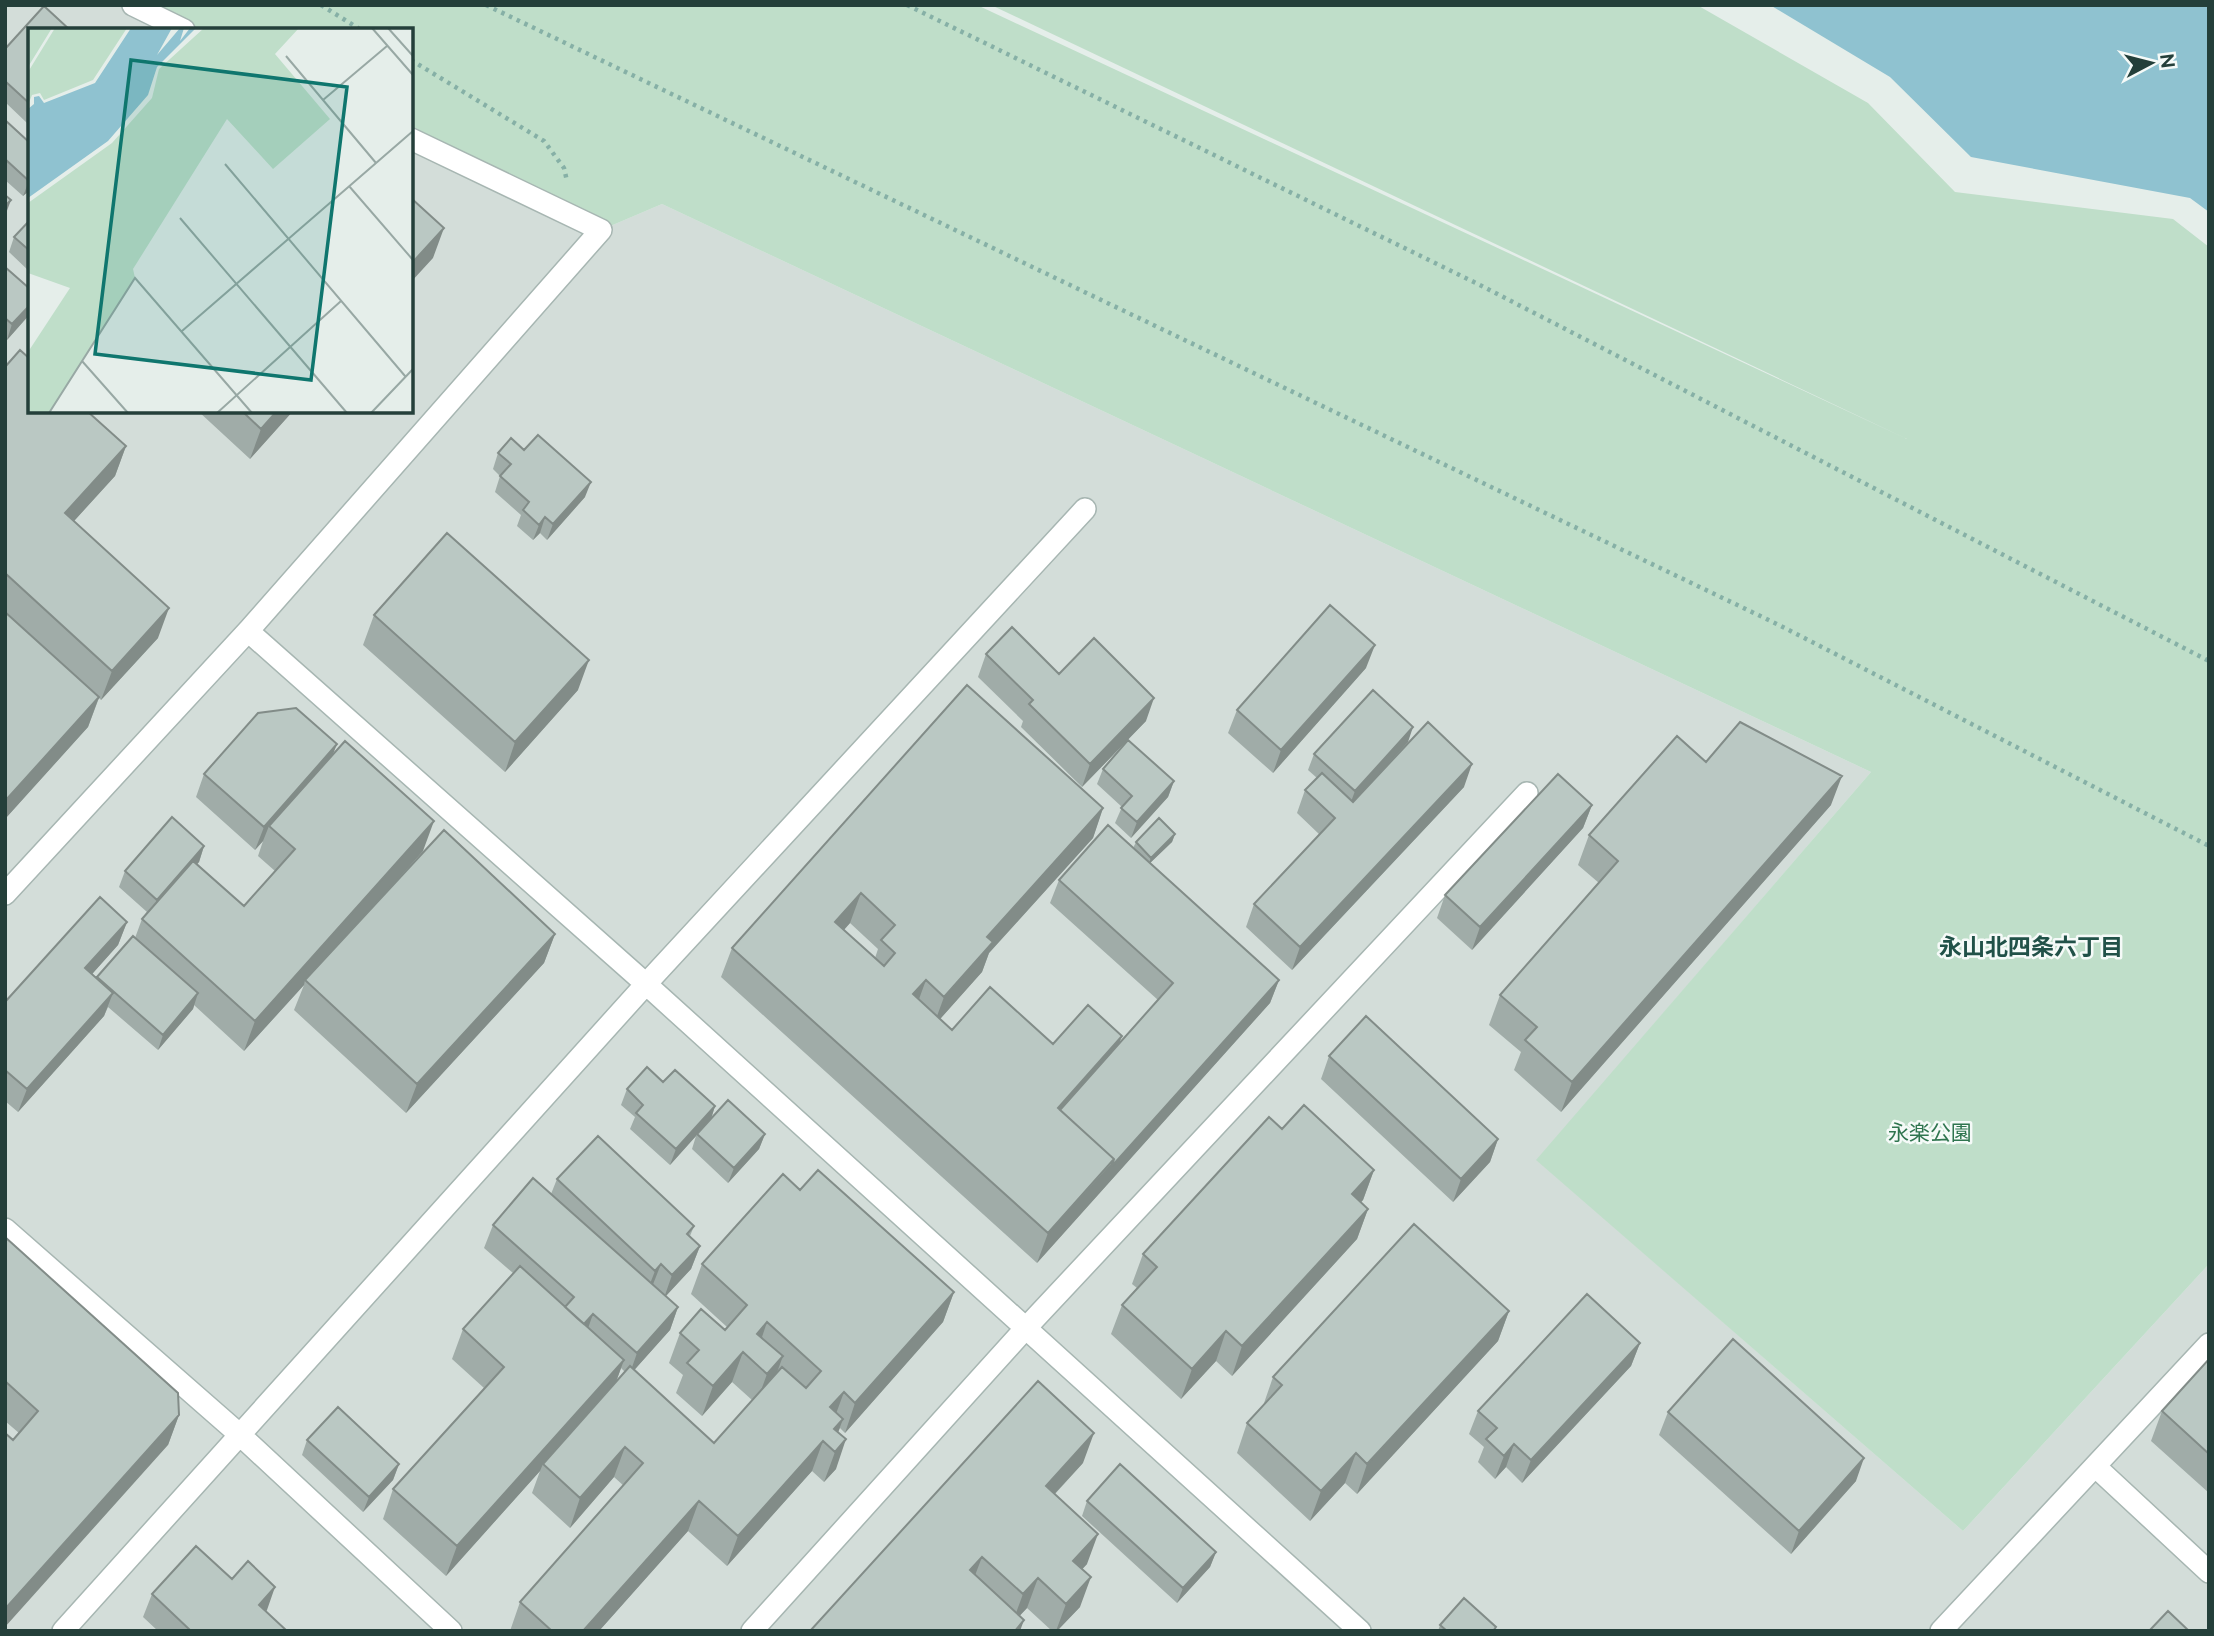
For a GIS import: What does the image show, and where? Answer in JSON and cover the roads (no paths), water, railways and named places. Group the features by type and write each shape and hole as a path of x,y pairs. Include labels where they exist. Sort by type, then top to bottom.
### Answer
{"street":[{"path":"133,5 180,28"},
{"path":"5,894 248,631 601,230 413,140"},
{"path":"63,1631 646,984 1085,509"},
{"path":"248,631 646,984 1024,1330 1360,1631"},
{"path":"752,1631 1024,1330 1527,793"},
{"path":"5,1229 239,1434 451,1631"},
{"path":"1941,1631 2209,1344"},
{"path":"2096,1467 2209,1572"}],"water":[{"path":"1770,5 2209,5 2209,212 2190,198 1971,157 1890,77"}],"district":[{"name":"永山北四条六丁目","path":"2031,946"}],"park label":[{"name":"永楽公園","path":"1930,1132"}]}
